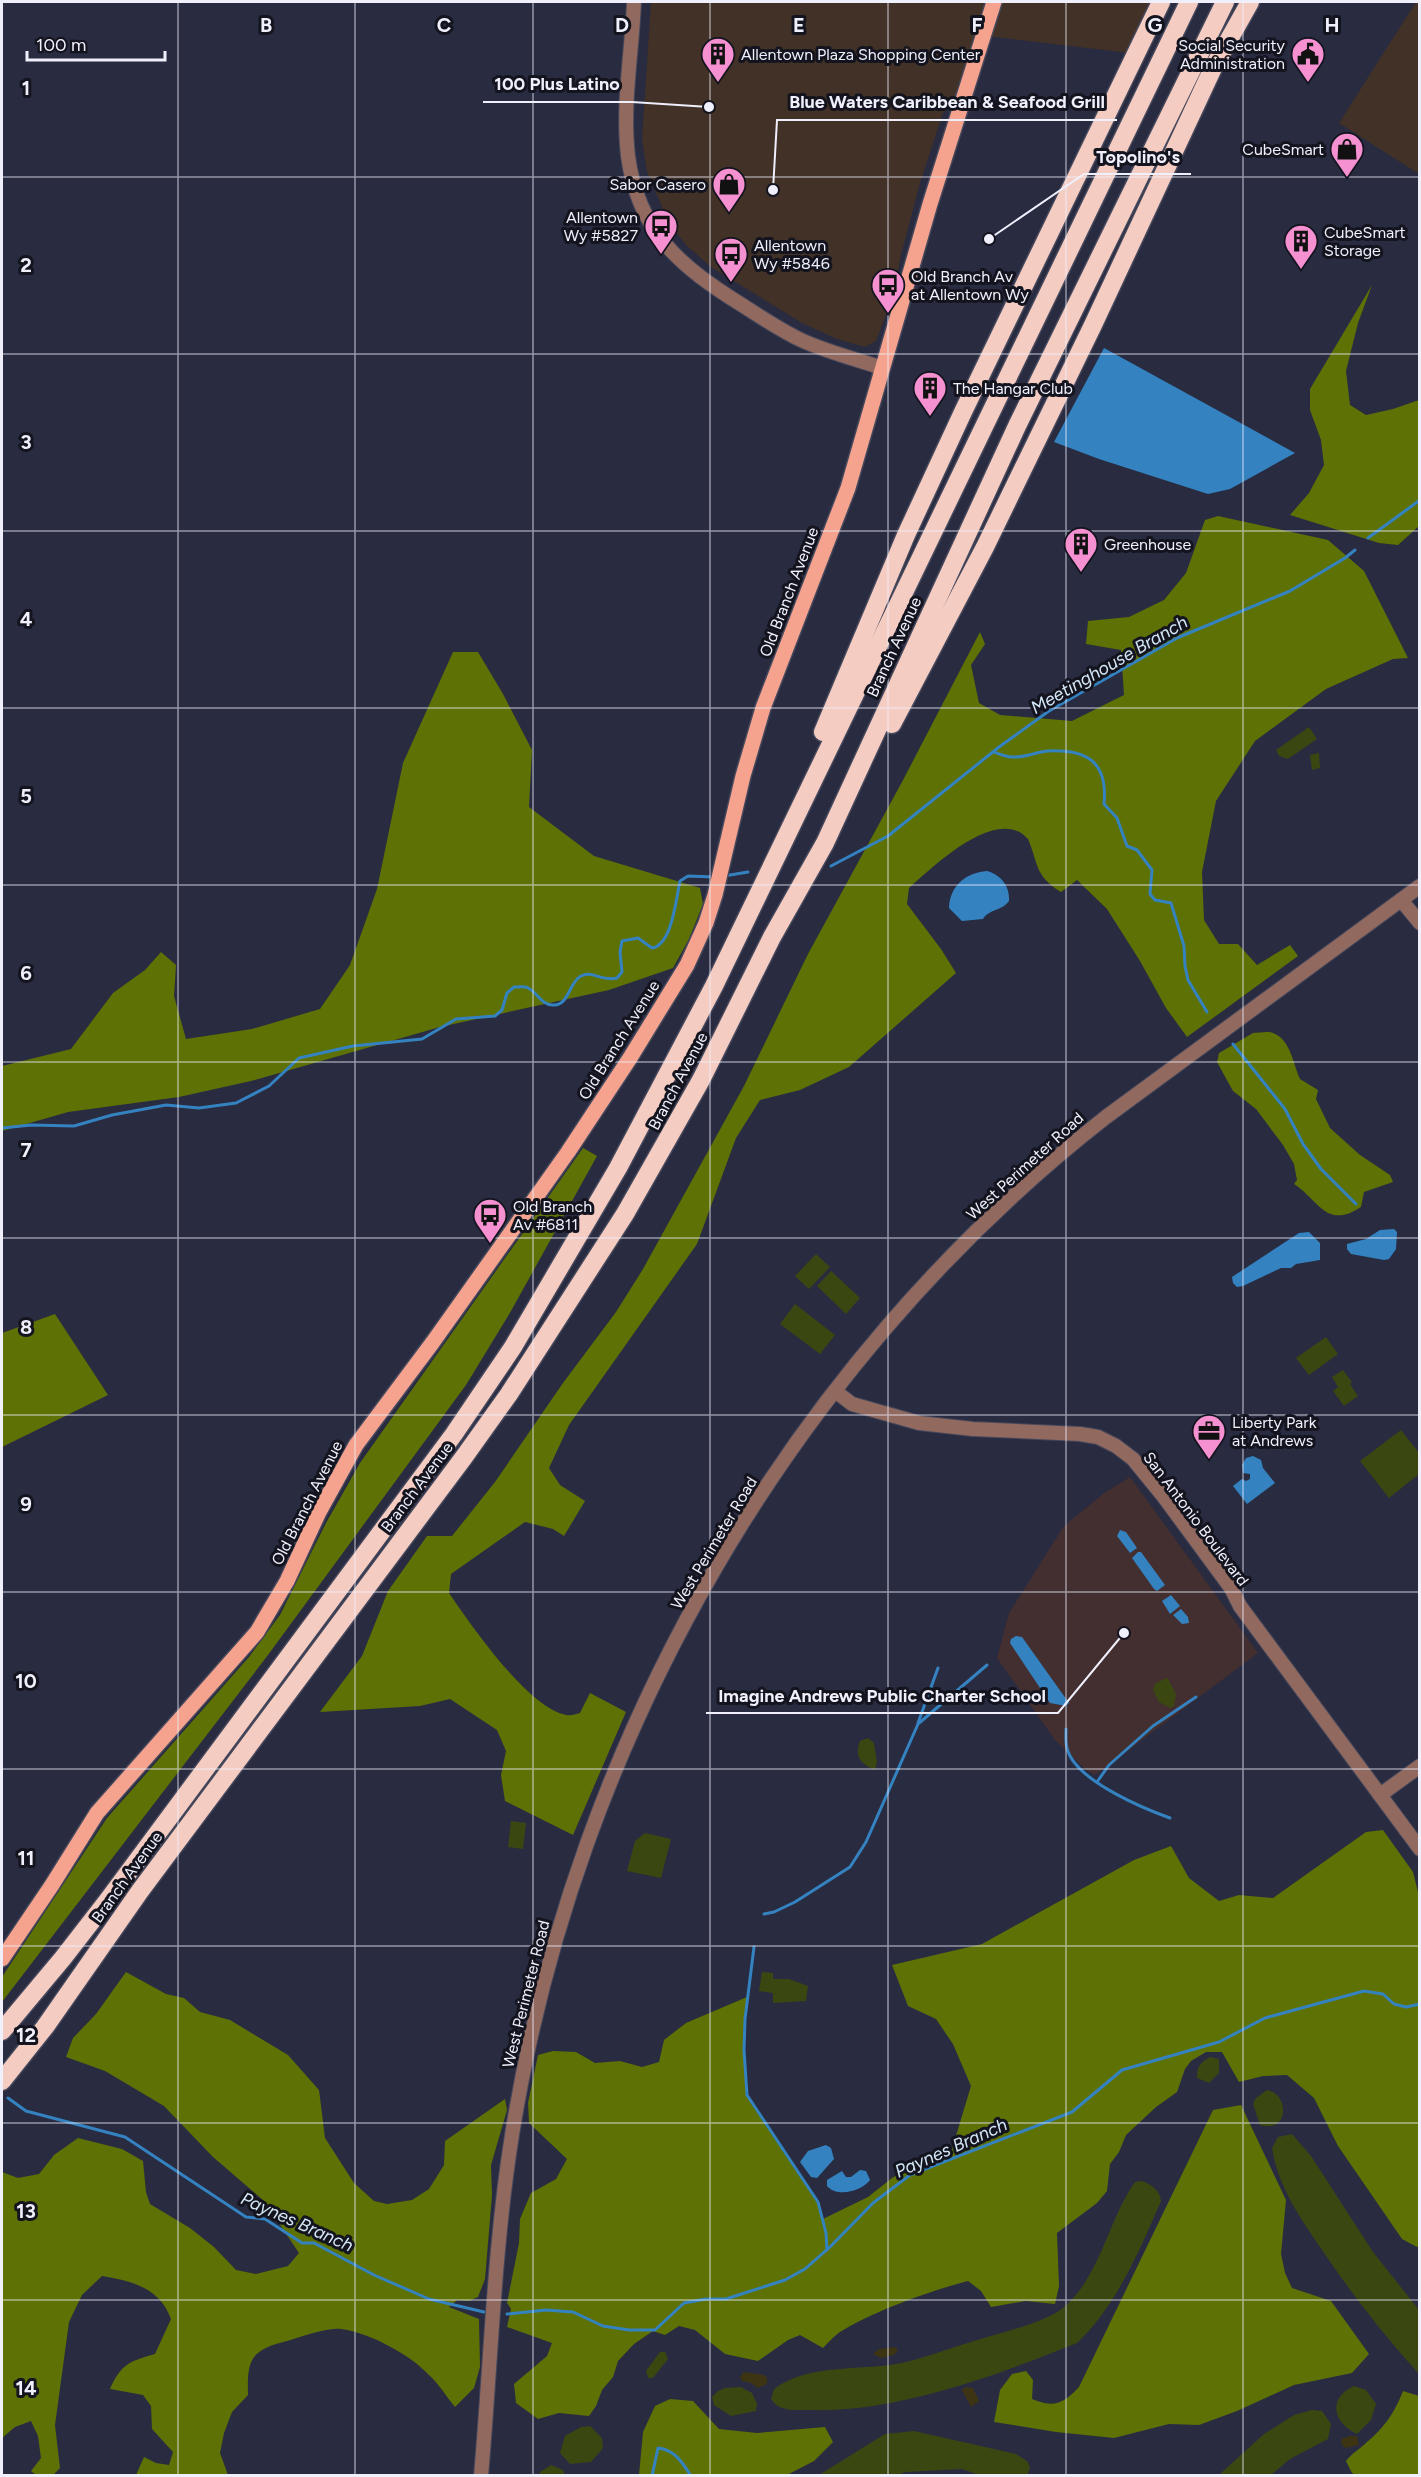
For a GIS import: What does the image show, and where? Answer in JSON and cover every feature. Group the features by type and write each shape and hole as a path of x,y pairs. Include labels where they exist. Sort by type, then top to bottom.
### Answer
{"highway":[{"name":"Branch Avenue","path":"2,2031 108,1900 429,1468 513,1347 602,1196 666,1080 788,832 1189,2"},
{"name":"Branch Avenue","path":"2,2081 45,2027 140,1891 509,1394 643,1187 706,1072 772,937 825,843 1017,426 1225,2"},
{"path":"825,843 834,834 985,547 1201,94 1250,2"},
{"path":"1201,94 1241,29 1261,2"},
{"path":"788,832 800,784 906,535 1160,3"}],"main road":[{"name":"Old Branch Avenue","path":"2,1959 97,1813 256,1632 287,1581 319,1512 356,1445 433,1342 568,1152 660,1011 687,965 700,937 718,882 759,719 840,510 930,204 994,2"}],"street":[{"path":"634,2 626,116 628,154 639,199 654,227 677,258 692,272 778,327 822,348 882,368"},
{"name":"West Perimeter Road","path":"481,2475 504,2188 512,2133 536,2013 581,1858 623,1749 697,1601 752,1510 835,1391 870,1347 933,1276 1055,1158 1138,1092 1419,886"},
{"path":"1401,900 1419,923"},
{"name":"San Antonio Boulevard","path":"835,1391 852,1404 919,1423 973,1429 1080,1434 1098,1437 1116,1446 1132,1459 1164,1497 1419,1849"},
{"path":"1380,1795 1419,1766"}],"shaded area":[{"path":"651,2 987,2 953,105 943,113 920,183 892,299 876,341 865,347 837,339 802,323 711,267 687,246 670,225 647,172 642,139"},
{"path":"999,2 1149,2 1145,19 1129,53 986,36"},
{"path":"1416,2 1420,2 1419,174 1339,123"},
{"path":"1130,1477 1258,1653 1095,1775 1085,1769 1055,1740 997,1658 1009,1613 1064,1526 1104,1493"}],"green space":[{"path":"1372,285 1358,323 1346,371 1350,405 1366,415 1419,400 1419,526 1398,545 1379,543 1290,515 1309,493 1324,465 1321,440 1310,410 1310,389"},
{"path":"1218,516 1328,540 1364,571 1408,658 1393,659 1326,689 1255,741 1216,801 1202,872 1204,920 1219,944 1238,944 1257,965 1290,945 1298,956 1187,1037 1166,1008 1107,909 1077,880 1061,892 1052,886 1038,869 1028,839 1021,833 1004,829 989,832 974,838 944,858 909,888 907,904 956,973 849,1067 800,1090 760,1100 736,1138 697,1244 569,1425 549,1468 560,1485 585,1501 564,1536 553,1529 525,1522 451,1574 449,1593 502,1663 535,1697 551,1709 569,1715 580,1713 590,1693 626,1712 573,1835 505,1801 501,1775 506,1751 497,1730 450,1699 420,1706 320,1712 362,1656 388,1591 427,1536 452,1536 495,1482 563,1383 616,1312 643,1269 744,1086 808,954 902,782 980,632 985,644 971,665 979,703 1000,715 1072,721 1124,695 1121,650 1086,644 1088,621 1129,617 1164,600 1186,573 1205,520"},
{"path":"453,652 478,652 532,750 529,807 594,856 700,888 703,904 689,939 673,968 609,990 440,1027 251,1081 179,1097 68,1112 2,1131 2,1066 71,1049 113,993 145,970 161,952 176,965 174,996 186,1039 252,1029 320,1009 350,965 377,889 403,763"},
{"path":"1309,727 1317,739 1288,759 1279,756 1276,750"},
{"path":"1319,753 1320,768 1312,770 1310,755"},
{"path":"1271,1032 1284,1041 1300,1079 1318,1090 1316,1099 1330,1128 1360,1155 1390,1175 1393,1182 1364,1192 1361,1207 1349,1213 1331,1214 1294,1184 1297,1180 1294,1164 1283,1145 1256,1109 1233,1091 1217,1062 1219,1053 1253,1033"},
{"path":"583,1148 597,1156 511,1311 466,1385 268,1655 2,2002 2,1977 107,1818 249,1657 280,1615 326,1523 360,1463"},
{"path":"816,1254 830,1267 809,1289 795,1276"},
{"path":"831,1271 860,1298 846,1314 817,1286"},
{"path":"795,1304 835,1335 820,1354 780,1324"},
{"path":"55,1314 108,1395 2,1447 2,1333"},
{"path":"1326,1337 1338,1354 1309,1375 1296,1358"},
{"path":"1343,1370 1358,1396 1344,1406 1333,1391 1338,1387 1332,1377"},
{"path":"1401,1430 1419,1453 1419,1474 1389,1498 1360,1461"},
{"path":"1166,1678 1176,1694 1174,1706 1170,1708 1159,1702 1153,1690 1155,1684"},
{"path":"868,1738 874,1743 877,1762 875,1770 866,1765 858,1756 860,1741"},
{"path":"511,1821 526,1823 523,1849 508,1847"},
{"path":"1383,1830 1413,1872 1419,1896 1419,2246 1402,2239 1338,2146 1314,2098 1287,2075 1263,2076 1239,2082 1222,2052 1206,2052 1191,2061 1185,2069 1177,2092 1156,2107 1126,2135 1119,2152 1110,2164 1107,2191 1097,2203 1057,2233 1059,2286 1055,2304 1026,2301 991,2307 981,2291 968,2281 885,2309 840,2332 823,2348 800,2335 788,2340 758,2361 725,2354 695,2330 679,2326 665,2335 653,2331 634,2344 618,2361 613,2377 602,2390 589,2416 559,2413 538,2419 516,2403 514,2384 547,2356 552,2343 507,2327 511,2309 507,2303 519,2243 520,2219 531,2193 556,2179 567,2159 529,2123 528,2103 538,2055 553,2051 576,2052 595,2063 620,2061 642,2067 659,2062 664,2040 686,2023 747,1997 744,2050 747,2095 818,2202 823,2219 868,2197 892,2178 918,2163 952,2149 971,2086 953,2044 936,2019 908,2006 892,1965 982,1944 1134,1860 1171,1846 1189,1878 1219,1901 1239,1895 1273,1898 1366,1832"},
{"path":"645,1833 671,1839 661,1878 627,1871 635,1841"},
{"path":"126,1972 166,1994 184,1998 200,2012 230,2020 288,2055 319,2090 325,2138 354,2183 374,2201 387,2204 412,2200 429,2189 444,2165 445,2141 505,2099 507,2110 491,2165 492,2195 485,2279 478,2297 469,2301 457,2300 449,2307 479,2319 480,2367 474,2388 455,2407 421,2367 400,2352 352,2331 335,2329 321,2331 275,2344 265,2348 253,2358 248,2373 248,2395 232,2412 224,2433 220,2453 228,2475 136,2475 144,2457 156,2463 169,2465 173,2452 152,2429 151,2406 143,2395 110,2389 118,2374 127,2365 155,2354 171,2319 160,2300 144,2288 124,2280 102,2276 82,2295 69,2322 55,2425 60,2468 53,2475 36,2475 31,2471 41,2458 38,2436 31,2421 15,2427 2,2438 2,2172 18,2178 39,2174 54,2155 78,2138 122,2149 143,2161 146,2192 150,2204 190,2228 214,2247 236,2270 256,2274 288,2266 299,2253 264,2201 213,2157 164,2106 105,2071 66,2057 73,2038 96,2014"},
{"path":"762,1972 773,1973 773,1979 789,1979 808,1986 806,2001 773,2003 773,1993 759,1991"},
{"path":"1210,2057 1219,2059 1219,2073 1209,2083 1197,2078 1197,2071 1200,2065"},
{"path":"1267,2090 1280,2098 1283,2105 1281,2119 1277,2124 1270,2126 1260,2125 1253,2104 1256,2098"},
{"path":"1241,2105 1286,2200 1281,2254 1285,2273 1292,2288 1331,2301 1369,2354 1352,2373 1294,2385 1237,2411 1199,2425 1169,2424 1114,2438 994,2422 1000,2390 1012,2374 1026,2371 1033,2380 1032,2399 1046,2403 1063,2401 1079,2387 1213,2110"},
{"path":"1292,2134 1311,2156 1373,2252 1419,2310 1419,2374 1331,2264 1290,2200 1279,2175 1272,2148 1278,2137"},
{"path":"1142,2181 1155,2188 1161,2201 1136,2257 1115,2295 1091,2329 1077,2343 980,2379 911,2399 842,2409 793,2410 778,2406 771,2399 774,2389 788,2380 804,2375 820,2371 906,2362 1020,2328 1056,2313 1077,2294 1087,2279 1126,2197 1135,2182"},
{"path":"660,2352 665,2352 668,2359 653,2378 648,2378 646,2371"},
{"path":"1354,2386 1366,2390 1376,2404 1371,2420 1357,2434 1343,2424 1336,2410 1340,2397"},
{"path":"741,2387 752,2393 757,2404 756,2411 731,2416 714,2405 712,2397 718,2391"},
{"path":"1403,2391 1419,2396 1419,2475 1358,2476 1352,2473 1346,2461 1384,2425 1393,2413"},
{"path":"670,2399 693,2401 719,2429 757,2433 825,2427 833,2442 814,2461 787,2475 639,2475 643,2432 655,2406"},
{"path":"1312,2410 1322,2411 1331,2424 1328,2439 1290,2459 1271,2475 1219,2475 1264,2434 1294,2415"},
{"path":"590,2426 602,2438 603,2448 591,2462 570,2464 560,2453 565,2436 581,2427"},
{"path":"914,2431 1016,2454 1027,2461 1030,2467 1027,2476 979,2475 962,2469 906,2472 894,2476 819,2475 885,2434"},
{"path":"551,2465 563,2470 565,2475 539,2475"}],"sand":[{"path":"895,2347 898,2350 894,2355 881,2358 873,2354 879,2349"},
{"path":"744,2372 764,2375 767,2378 767,2384 758,2388 742,2381 740,2377"},
{"path":"965,2387 973,2388 979,2401 971,2407 962,2390"},
{"path":"1357,2436 1359,2445 1345,2448 1341,2439"}],"water":[{"path":"1104,348 1295,453 1230,489 1208,494 1054,442"},
{"path":"987,871 1004,882 1009,901 983,919 962,921 949,908 952,893 966,878"},
{"path":"1394,1229 1397,1232 1396,1249 1389,1259 1351,1254 1347,1249 1347,1244 1366,1239 1380,1230"},
{"path":"1309,1232 1320,1243 1320,1260 1296,1264 1291,1268 1281,1268 1243,1286 1237,1287 1233,1283 1232,1277 1299,1233"},
{"path":"1253,1456 1261,1460 1263,1468 1275,1483 1247,1504 1233,1486 1242,1479 1246,1481 1250,1479 1250,1474 1243,1473 1242,1465 1246,1458"},
{"path":"1120,1530 1126,1532 1137,1548 1130,1553 1117,1536"},
{"path":"1141,1552 1165,1585 1157,1591 1132,1558"},
{"path":"1171,1595 1180,1606 1170,1614 1162,1601"},
{"path":"1181,1609 1188,1617 1189,1623 1182,1624 1173,1615"},
{"path":"1016,1636 1022,1637 1069,1703 1066,1706 1050,1703 1010,1643 1011,1639"},
{"path":"826,2145 831,2148 834,2159 817,2178 811,2177 800,2162 808,2151"},
{"path":"860,2170 866,2171 870,2180 856,2190 837,2192 827,2186 827,2180 842,2171 846,2177 851,2177"}],"waterway":[{"name":"Meetinghouse Branch","path":"1368,538 1420,500"},
{"name":"Meetinghouse Branch","path":"831,866 888,836 999,747 1049,711 1177,638 1290,591 1355,550"},
{"path":"994,752 1016,757 1048,751 1062,751 1084,756 1099,769 1103,778 1104,804 1117,818 1127,846 1137,850 1152,870 1150,894 1155,900 1171,903 1184,946 1188,980 1207,1012"},
{"name":"Meetinghouse Branch","path":"724,876 748,872"},
{"name":"Meetinghouse Branch","path":"2,1128 31,1125 74,1126 112,1115 166,1105 199,1108 236,1103 269,1086 299,1058 353,1046 422,1039 456,1019 495,1016 502,1010 507,993 514,987 527,987 546,1003 559,1004 581,976 589,974 606,979 617,978 622,972 620,952 622,941 638,938 652,948 659,945 669,930 680,881 688,876 714,877"},
{"path":"1233,1044 1285,1109 1303,1144 1321,1169 1356,1204"},
{"path":"764,1914 795,1902 850,1867 866,1842 918,1724 987,1665"},
{"path":"918,1723 938,1668"},
{"path":"1097,1782 1109,1765 1153,1726 1196,1697"},
{"path":"1066,1729 1068,1753 1088,1776 1130,1801 1170,1818"},
{"path":"754,1947 745,2019 744,2050 747,2095 818,2202 826,2233 827,2250"},
{"name":"Paynes Branch","path":"507,2314 546,2310 573,2312 603,2326 629,2330 655,2330 684,2303 706,2299 726,2299 785,2280 805,2269 873,2203 910,2175 1072,2112 1122,2070 1219,2042 1265,2018 1364,1991 1383,1994 1394,2004 1406,2007 1420,2004"},
{"name":"Paynes Branch","path":"8,2098 26,2111 125,2137 246,2217 265,2219 302,2243 314,2243 374,2275 429,2299 484,2312"},
{"path":"652,2476 658,2448 674,2454 691,2476"}],"place":[{"name":"Allentown Plaza Shopping Center","path":"718,83"},
{"name":"Social Security Administration","path":"1308,83"},
{"name":"100 Plus Latino","path":"709,107"},
{"name":"CubeSmart","path":"1347,178"},
{"name":"Blue Waters Caribbean & Seafood Grill","path":"773,190"},
{"name":"Sabor Casero","path":"729,213"},
{"name":"Topolino's","path":"989,239"},
{"name":"Allentown Wy #5827","path":"661,255"},
{"name":"CubeSmart Storage","path":"1301,270"},
{"name":"Allentown Wy #5846","path":"731,283"},
{"name":"Old Branch Av at Allentown Wy","path":"888,314"},
{"name":"The Hangar Club","path":"930,417"},
{"name":"Greenhouse","path":"1081,573"},
{"name":"Old Branch Av #6811","path":"490,1244"},
{"name":"Liberty Park at Andrews","path":"1209,1460"},
{"name":"Imagine Andrews Public Charter School","path":"1124,1633"}]}
